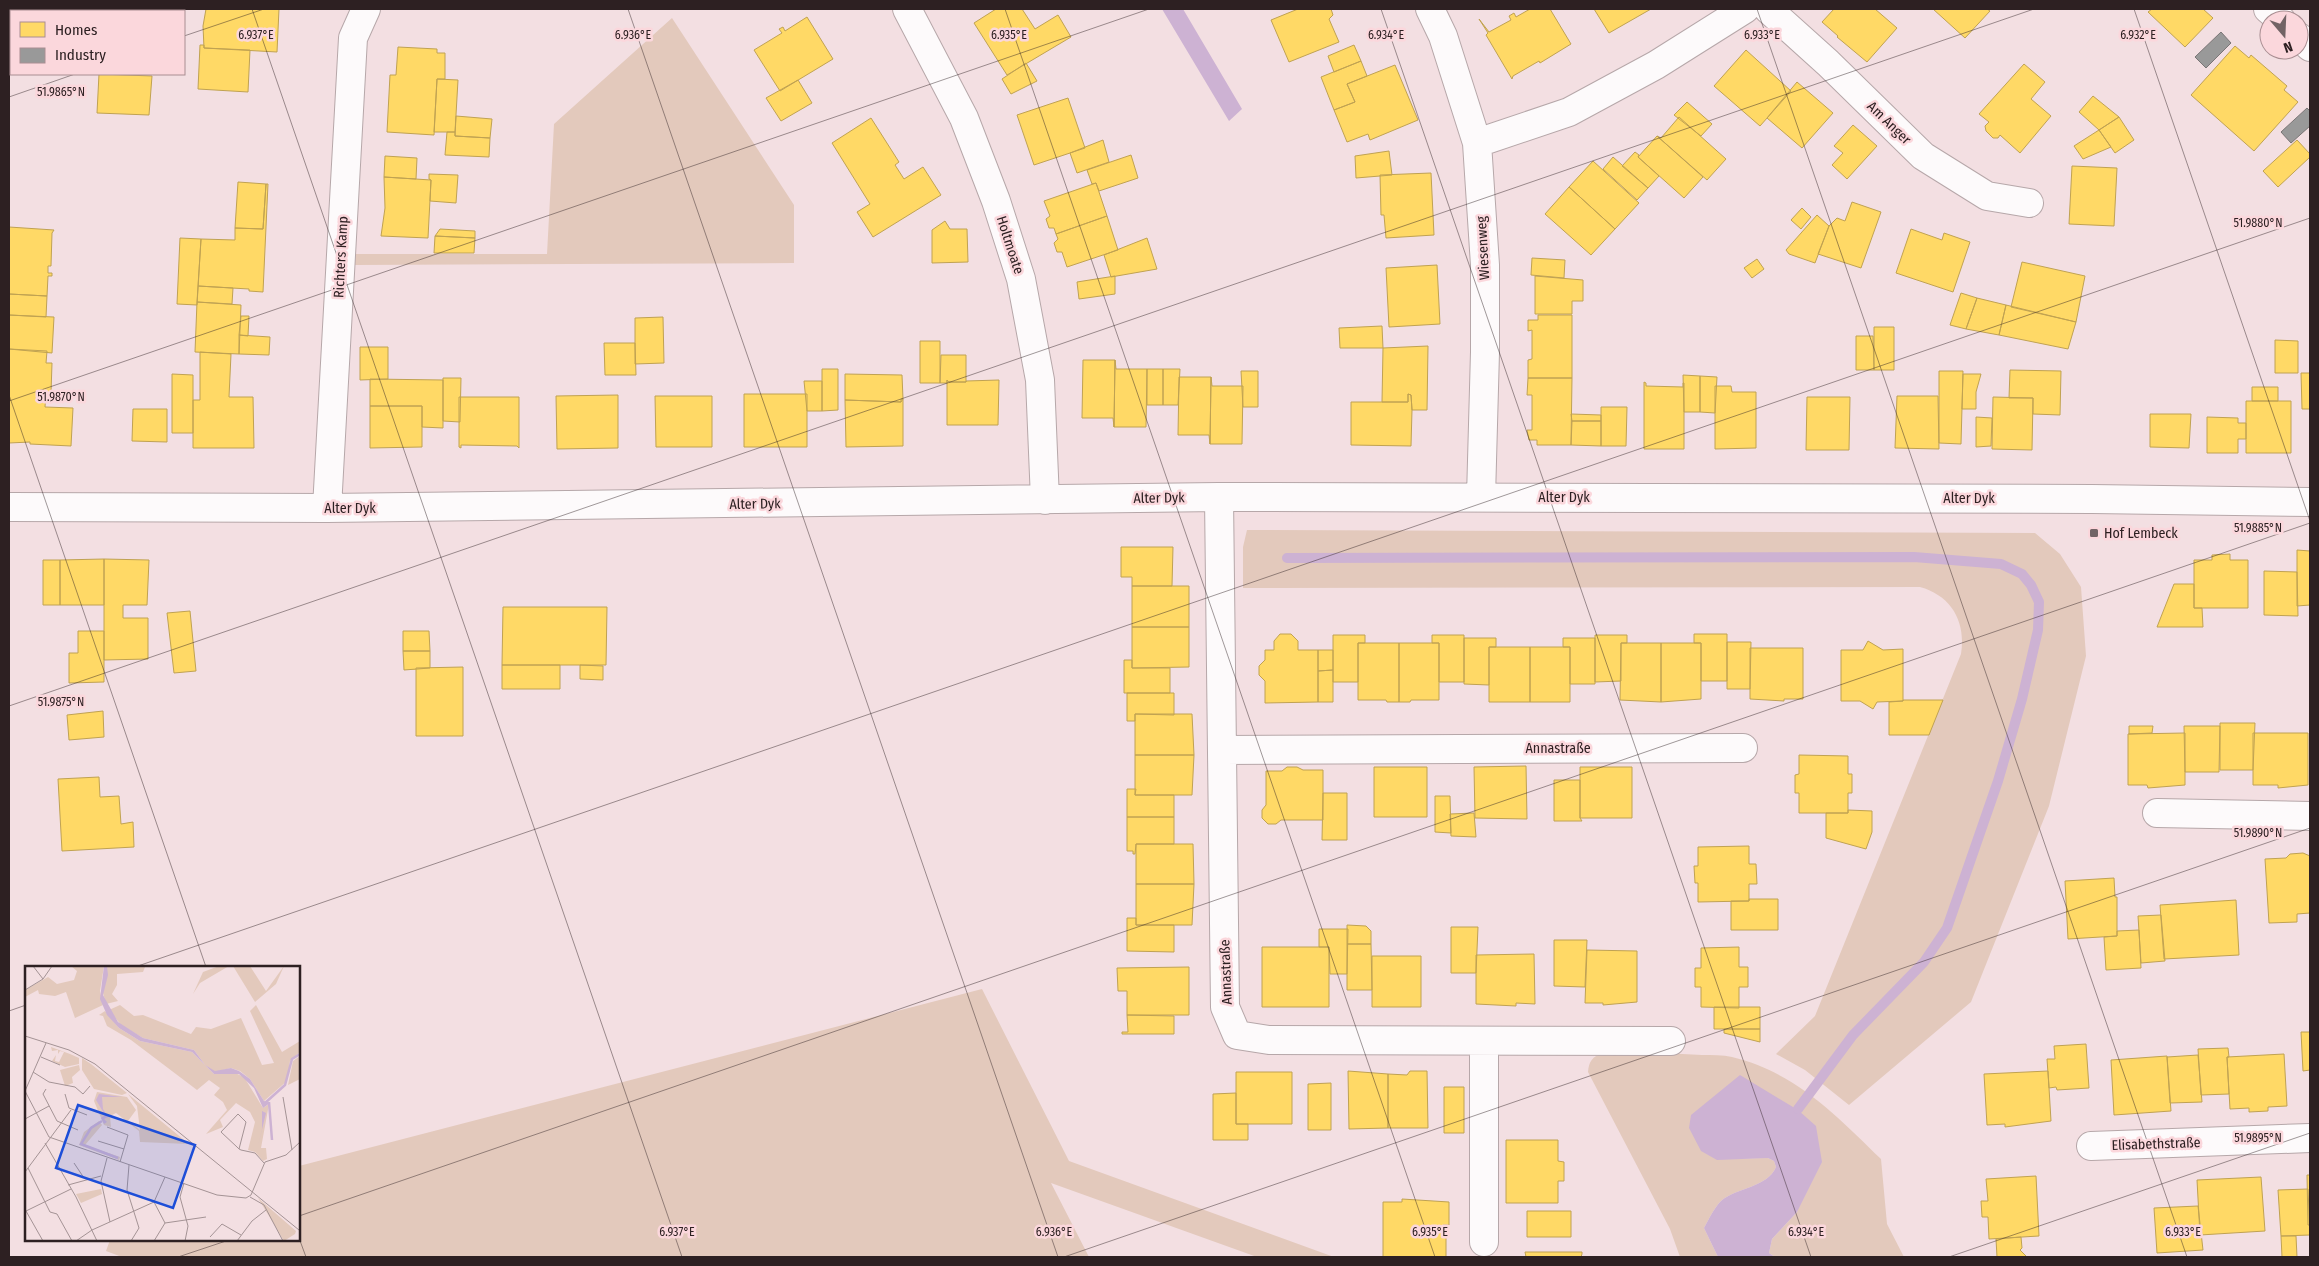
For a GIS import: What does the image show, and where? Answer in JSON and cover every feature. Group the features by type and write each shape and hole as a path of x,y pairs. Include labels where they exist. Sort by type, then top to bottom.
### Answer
{"street":[{"name":"Richters Kamp","path":"327,508 353,38 366,9"},
{"name":"Holtmoate","path":"907,9 964,118 996,201 1022,279 1040,380 1045,500"},
{"name":"Wiesenweg","path":"1430,9 1443,36 1477,143 1485,265 1485,352 1481,496"},
{"path":"1477,143 1569,112 1656,65 1745,9"},
{"name":"Am Anger","path":"1768,9 1828,63 1923,156 1987,196 2029,203"},
{"name":"Alter Dyk","path":"9,507 327,508 1219,497 1481,496 2111,499 2310,502"},
{"name":"Annastraße","path":"1219,497 1225,1007 1237,1035 1269,1040 1671,1041"},
{"name":"Annastraße","path":"1223,750 1743,748"},
{"path":"2157,813 2310,816"},
{"path":"1484,1041 1484,1242"},
{"name":"Elisabethstraße","path":"2091,1146 2310,1138"}],"shaded area":[{"path":"1162,9 1183,9 1242,109 1229,121"},
{"path":"672,18 794,205 794,263 354,265 355,254 547,254 554,124"},
{"path":"1247,530 2035,533 2060,554 2081,587 2086,656 2049,806 1971,1002 1849,1105 1805,1070 1776,1054 1815,1016 1961,654 1962,642 1959,621 1941,597 1920,587 1243,588 1243,547"},
{"path":"982,989 1069,1161 1334,1257 1257,1257 1051,1183 1089,1257 122,1257 106,1251 110,1241 300,1241 300,1166"},
{"path":"1603,1053 1729,1056 1776,1073 1814,1097 1881,1159 1887,1224 1904,1257 1775,1257 1769,1253 1772,1239 1797,1212 1815,1126 1717,1159 1768,1158 1774,1161 1776,1167 1766,1179 1728,1196 1714,1210 1704,1228 1718,1257 1680,1257 1670,1229 1588,1072 1592,1060"},
{"path":"1740,1075 1798,1110 1816,1126 1822,1162 1797,1212 1772,1239 1769,1253 1775,1257 1718,1257 1704,1228 1721,1201 1766,1179 1776,1167 1774,1161 1768,1158 1717,1160 1701,1151 1689,1128 1691,1115"}],"building: Homes":[{"path":"105,9 135,9 135,10"},
{"path":"206,9 279,9 277,52 204,48 203,26"},
{"path":"996,9 1022,9 1035,29 1058,15 1071,37 1007,75 974,23"},
{"path":"1298,9 1331,9 1333,15 1329,19 1339,42 1289,62 1271,20"},
{"path":"1530,9 1550,9 1571,44 1540,63 1539,61 1513,76 1512,79 1486,35 1488,33 1479,19 1489,32 1511,20 1509,16 1514,13 1516,17"},
{"path":"1594,9 1651,9 1609,33"},
{"path":"1834,9 1875,9 1897,28 1867,62 1822,22"},
{"path":"1933,9 1987,9 1990,11 1965,38"},
{"path":"2152,9 2203,9 2213,18 2185,47 2148,12"},
{"path":"807,17 833,59 780,91 754,50 782,33 779,29 783,27 785,31"},
{"path":"200,45 204,45 204,48 250,50 248,92 198,89"},
{"path":"1354,45 1361,61 1334,72 1328,56"},
{"path":"2235,46 2249,58 2251,55 2287,86 2284,90 2298,102 2254,151 2191,95"},
{"path":"398,47 437,49 437,53 445,53 445,79 437,79 434,135 387,132 390,75 396,75"},
{"path":"1746,50 1791,91 1760,126 1714,86"},
{"path":"1361,61 1367,76 1347,84 1355,102 1334,110 1321,77"},
{"path":"1026,63 1037,81 1011,94 1002,79"},
{"path":"2024,64 2045,82 2031,99 2051,116 2020,153 2000,135 1998,138 1993,138 1986,131 1985,126 1989,122 1979,114"},
{"path":"1395,65 1418,120 1370,140 1368,134 1347,142 1334,110 1355,102 1347,84"},
{"path":"99,75 152,76 149,115 97,113"},
{"path":"437,79 458,80 455,132 434,132"},
{"path":"798,80 812,103 781,121 766,98"},
{"path":"1797,82 1833,113 1802,148 1767,118"},
{"path":"2093,96 2119,117 2099,130 2079,112"},
{"path":"1068,98 1085,148 1034,165 1017,115"},
{"path":"1687,102 1712,124 1701,136 1674,115"},
{"path":"456,116 492,119 490,138 455,136"},
{"path":"1679,117 1726,159 1707,180 1657,136 1661,138"},
{"path":"2119,117 2134,140 2115,153 2099,130"},
{"path":"871,118 899,162 895,165 904,179 923,167 941,195 873,237 857,212 870,204 832,143"},
{"path":"1853,125 1877,146 1847,179 1832,165 1843,153 1834,146"},
{"path":"2099,130 2111,147 2083,159 2074,146"},
{"path":"447,132 455,132 455,136 490,138 489,157 445,155"},
{"path":"1657,136 1703,177 1684,198 1638,157"},
{"path":"1103,140 1109,162 1077,173 1070,153"},
{"path":"2297,140 2310,154 2310,157 2278,187 2263,171"},
{"path":"1389,151 1392,175 1356,178 1355,156"},
{"path":"1635,152 1659,176 1648,188 1622,166"},
{"path":"1131,155 1138,178 1099,191 1096,183 1092,184 1087,170"},
{"path":"385,156 417,158 416,179 384,177"},
{"path":"1613,157 1648,188 1637,200 1603,169"},
{"path":"1593,161 1639,203 1615,229 1569,187"},
{"path":"2072,166 2117,168 2114,226 2069,224"},
{"path":"1431,173 1434,235 1386,238 1384,215 1381,215 1380,175"},
{"path":"429,174 458,175 456,203 430,201 431,180 429,179"},
{"path":"384,177 431,180 428,238 381,236 385,208"},
{"path":"238,182 266,184 263,229 235,228"},
{"path":"1096,183 1107,216 1056,234 1054,228 1049,228 1046,219 1050,216 1044,201"},
{"path":"266,184 268,184 263,292 249,291 249,289 198,286 201,239 235,240 235,228 263,229"},
{"path":"1569,187 1615,229 1591,255 1545,214"},
{"path":"1852,202 1881,212 1861,268 1818,254 1829,226 1837,218 1845,221"},
{"path":"1802,208 1811,217 1801,229 1791,220"},
{"path":"1817,215 1829,226 1815,263 1789,254 1786,250"},
{"path":"1107,216 1118,250 1067,267 1062,252 1057,252 1054,243 1058,239 1056,234"},
{"path":"945,221 950,229 967,229 968,262 932,263 932,230"},
{"path":"9,227 54,230 52,233 51,266 48,266 48,273 52,273 52,276 48,276 47,296 9,294"},
{"path":"440,229 475,231 475,238 435,236"},
{"path":"1911,229 1942,240 1944,233 1970,242 1953,292 1896,273"},
{"path":"435,236 475,238 474,253 434,253"},
{"path":"180,238 201,239 197,305 177,304"},
{"path":"1147,238 1157,269 1111,277 1104,255"},
{"path":"1532,258 1565,260 1564,278 1531,275"},
{"path":"1757,259 1764,269 1752,278 1744,268"},
{"path":"2022,262 2085,276 2076,322 2011,307"},
{"path":"1437,265 1440,324 1389,327 1386,268"},
{"path":"1115,276 1115,294 1079,299 1077,282"},
{"path":"1535,276 1583,280 1583,301 1572,301 1572,314 1535,314"},
{"path":"198,286 233,288 232,304 197,302"},
{"path":"1961,293 1977,298 1966,329 1950,325"},
{"path":"9,294 47,296 46,317 9,315"},
{"path":"1977,298 2006,305 1999,335 1966,329"},
{"path":"197,302 241,305 239,354 195,352"},
{"path":"2006,305 2076,322 2068,349 1999,335"},
{"path":"9,315 54,317 52,353 9,349"},
{"path":"1538,315 1572,315 1572,378 1528,378 1528,360 1532,359 1532,330 1528,331 1528,320 1538,320"},
{"path":"241,316 249,316 248,336 239,335"},
{"path":"663,317 664,363 635,364 635,318"},
{"path":"1382,326 1383,348 1340,348 1339,328"},
{"path":"1874,327 1894,327 1894,370 1874,370"},
{"path":"239,335 270,337 269,355 239,354"},
{"path":"1856,336 1873,336 1874,370 1856,370"},
{"path":"2275,340 2298,341 2298,373 2275,373"},
{"path":"920,341 940,341 940,383 920,383"},
{"path":"604,343 635,343 636,375 605,375"},
{"path":"1428,346 1427,410 1412,410 1411,395 1408,394 1408,402 1382,402 1383,348"},
{"path":"360,347 388,347 388,379 360,380"},
{"path":"9,349 47,351 46,363 52,363 51,393 46,393 45,407 73,408 71,446 30,444 30,442 9,443"},
{"path":"200,352 231,354 229,397 253,397 254,448 193,448 193,400 200,400"},
{"path":"941,355 966,355 966,382 949,382 947,380 947,383 940,383"},
{"path":"1083,360 1115,360 1114,427 1113,418 1082,418"},
{"path":"1115,360 1116,369 1147,369 1146,427 1114,427"},
{"path":"822,369 838,369 838,410 822,411"},
{"path":"1147,369 1163,369 1163,405 1147,405"},
{"path":"1163,369 1180,369 1178,405 1163,405"},
{"path":"2010,370 2061,371 2060,415 2033,414 2033,398 2009,398"},
{"path":"1241,371 1258,371 1258,407 1243,407"},
{"path":"1939,371 1963,371 1961,444 1939,443"},
{"path":"2301,373 2310,373 2310,409 2302,409"},
{"path":"172,374 193,375 193,433 172,433"},
{"path":"845,374 902,375 903,399 901,402 845,400"},
{"path":"1963,374 1981,374 1976,392 1976,409 1962,409"},
{"path":"1683,375 1700,376 1700,412 1684,412"},
{"path":"1700,376 1717,377 1715,413 1700,412"},
{"path":"1179,377 1211,377 1210,444 1209,435 1178,435"},
{"path":"1211,377 1212,386 1243,386 1242,444 1210,444"},
{"path":"443,378 461,378 460,422 443,421"},
{"path":"1528,378 1572,378 1571,445 1537,445 1537,440 1529,440 1527,430 1532,430 1532,395 1527,395"},
{"path":"370,379 443,380 443,428 422,427 422,406 370,406"},
{"path":"947,380 949,382 966,382 999,380 998,425 947,425"},
{"path":"804,381 822,381 822,411 807,411"},
{"path":"1644,382 1646,386 1683,387 1684,383 1684,449 1644,449"},
{"path":"1715,386 1731,386 1732,392 1756,392 1756,448 1715,449"},
{"path":"2252,387 2278,387 2278,401 2252,401"},
{"path":"744,394 807,394 807,447 744,447"},
{"path":"1408,394 1411,395 1412,410 1411,446 1351,445 1351,402 1408,402"},
{"path":"618,395 618,448 557,449 556,396"},
{"path":"655,396 712,396 712,447 656,447"},
{"path":"1897,396 1938,396 1939,449 1895,448"},
{"path":"459,397 519,397 519,448 517,446 461,445 461,448 459,447"},
{"path":"1807,397 1850,397 1849,450 1806,450"},
{"path":"1993,397 2033,398 2032,450 1992,449"},
{"path":"901,399 903,399 903,446 846,447 845,400 901,402"},
{"path":"2246,401 2291,401 2291,453 2246,453"},
{"path":"370,406 422,406 422,447 370,448"},
{"path":"1601,407 1627,407 1626,446 1601,446"},
{"path":"133,409 167,409 167,442 132,441"},
{"path":"1571,414 1601,415 1601,421 1572,421"},
{"path":"2150,414 2191,414 2189,448 2150,447"},
{"path":"1976,417 1992,418 1991,446 1976,447"},
{"path":"2207,417 2238,418 2238,423 2246,423 2246,439 2238,439 2238,453 2207,453"},
{"path":"1572,421 1601,421 1601,446 1571,445"},
{"path":"1121,547 1173,547 1172,586 1132,586 1132,577 1121,577"},
{"path":"2297,550 2310,551 2310,605 2297,606"},
{"path":"2230,554 2230,560 2248,560 2248,608 2194,608 2194,560 2212,560 2212,555"},
{"path":"104,559 149,560 147,605 123,605 123,618 148,618 148,659 104,660"},
{"path":"104,559 104,605 60,605 60,560"},
{"path":"43,560 60,560 60,605 43,605"},
{"path":"2264,571 2297,572 2298,616 2264,615"},
{"path":"2174,584 2194,584 2194,608 2202,608 2203,627 2157,627"},
{"path":"1132,586 1189,586 1189,627 1132,627"},
{"path":"503,607 607,607 606,665 502,665"},
{"path":"190,611 196,671 174,673 167,613"},
{"path":"1132,627 1189,627 1189,667 1132,668"},
{"path":"78,631 104,631 104,682 69,683 69,653 78,653"},
{"path":"403,631 429,631 430,651 403,651"},
{"path":"1280,634 1291,634 1298,641 1298,650 1318,650 1318,702 1265,703 1265,681 1259,675 1259,666 1265,660 1265,650 1274,650 1274,641"},
{"path":"1694,634 1727,634 1727,681 1701,681 1701,643 1694,643"},
{"path":"1333,635 1365,635 1365,643 1358,643 1358,682 1333,682"},
{"path":"1432,635 1464,635 1464,682 1439,682 1439,643 1432,643"},
{"path":"1595,635 1627,635 1627,643 1621,643 1621,681 1595,682"},
{"path":"1464,638 1496,638 1496,647 1489,647 1489,685 1464,684"},
{"path":"1563,638 1595,638 1595,684 1570,684 1570,647 1563,647"},
{"path":"1868,641 1883,650 1903,649 1903,701 1877,702 1873,709 1860,701 1841,701 1841,650 1863,650"},
{"path":"1727,642 1751,642 1750,689 1727,689"},
{"path":"1358,643 1399,643 1399,702 1358,700"},
{"path":"1399,643 1439,643 1439,700 1399,702"},
{"path":"1621,643 1661,643 1661,702 1620,700"},
{"path":"1661,643 1701,643 1701,699 1661,702"},
{"path":"1489,647 1530,647 1530,702 1489,702"},
{"path":"1530,647 1570,647 1570,702 1530,702"},
{"path":"1750,648 1803,648 1803,699 1784,699 1784,701 1750,699"},
{"path":"1318,650 1333,650 1333,670 1318,671"},
{"path":"403,651 430,651 430,668 404,670"},
{"path":"1124,660 1132,660 1132,668 1170,668 1170,693 1124,693"},
{"path":"502,665 560,665 560,689 502,689"},
{"path":"580,665 603,666 603,680 580,679"},
{"path":"463,667 463,736 416,736 416,668"},
{"path":"1333,670 1333,702 1318,702 1318,671"},
{"path":"1127,693 1174,693 1174,715 1135,714 1135,721 1127,721"},
{"path":"1943,700 1929,735 1889,735 1889,702"},
{"path":"103,711 104,737 69,740 67,715"},
{"path":"1135,714 1192,714 1194,755 1135,755"},
{"path":"2220,723 2255,723 2253,770 2220,770"},
{"path":"2129,726 2153,726 2152,733 2129,734"},
{"path":"2184,726 2220,726 2219,772 2185,772"},
{"path":"2185,733 2185,785 2148,788 2147,785 2128,785 2128,734"},
{"path":"2253,733 2308,733 2308,785 2278,788 2278,785 2253,785"},
{"path":"1135,755 1194,755 1192,795 1135,795"},
{"path":"1799,755 1848,756 1848,774 1852,774 1852,793 1848,793 1848,813 1799,813 1799,793 1795,793 1795,775 1799,774"},
{"path":"1526,766 1527,819 1475,818 1474,767"},
{"path":"1287,767 1297,767 1303,770 1323,770 1323,820 1281,820 1276,824 1268,824 1262,818 1262,810 1266,805 1266,771 1282,771"},
{"path":"1374,767 1427,767 1427,817 1374,817"},
{"path":"1580,767 1632,767 1632,818 1580,818"},
{"path":"99,777 100,797 119,796 121,824 133,822 134,847 62,851 58,779"},
{"path":"1554,780 1580,780 1580,818 1582,821 1554,821"},
{"path":"1127,789 1136,789 1135,795 1174,795 1174,817 1127,817"},
{"path":"1323,793 1347,793 1347,840 1322,840"},
{"path":"1435,796 1450,796 1451,833 1435,832"},
{"path":"1848,810 1872,811 1872,832 1866,849 1826,838 1826,813 1848,813"},
{"path":"1474,813 1476,837 1451,836 1450,814"},
{"path":"1127,817 1174,817 1174,844 1136,844 1135,854 1133,854 1133,851 1127,851"},
{"path":"1136,844 1193,844 1194,884 1136,884"},
{"path":"1749,846 1749,864 1756,864 1757,884 1749,884 1749,901 1698,902 1698,883 1695,883 1694,866 1698,866 1698,847"},
{"path":"2303,853 2310,856 2310,913 2297,914 2297,922 2269,923 2265,859 2286,858 2290,854"},
{"path":"2114,878 2115,897 2117,897 2117,936 2068,939 2065,881"},
{"path":"1136,884 1194,884 1192,925 1136,925"},
{"path":"1749,899 1778,899 1778,930 1731,930 1731,901 1749,901"},
{"path":"2236,900 2239,955 2164,959 2160,905"},
{"path":"2161,915 2165,961 2141,963 2138,916"},
{"path":"1127,918 1136,918 1136,925 1174,925 1174,952 1127,951"},
{"path":"1347,925 1366,926 1371,931 1371,944 1347,944"},
{"path":"1451,927 1478,927 1476,973 1451,973"},
{"path":"1319,929 1348,929 1347,974 1330,974 1329,947 1319,947"},
{"path":"2139,930 2141,968 2106,970 2104,937 2117,936 2117,931"},
{"path":"1554,940 1587,940 1585,987 1554,986"},
{"path":"1347,944 1371,944 1372,990 1347,990"},
{"path":"1262,947 1329,947 1329,1007 1262,1007"},
{"path":"1739,947 1739,967 1748,967 1748,987 1739,987 1739,1008 1701,1007 1701,987 1695,987 1695,968 1701,968 1701,948"},
{"path":"1587,950 1637,951 1637,1002 1603,1005 1603,1003 1585,1003"},
{"path":"1534,954 1535,1004 1516,1003 1516,1006 1476,1004 1476,955"},
{"path":"1372,956 1421,956 1421,1007 1372,1007"},
{"path":"1189,967 1189,1015 1127,1015 1127,991 1118,991 1117,968"},
{"path":"1714,1007 1760,1007 1760,1029 1714,1029"},
{"path":"1127,1015 1174,1016 1174,1034 1122,1034 1122,1032 1128,1032"},
{"path":"1724,1029 1760,1029 1760,1042 1724,1033"},
{"path":"2301,1032 2310,1032 2310,1070 2303,1071"},
{"path":"2086,1044 2089,1088 2057,1090 2056,1087 2049,1088 2047,1059 2055,1059 2054,1046"},
{"path":"2228,1048 2229,1094 2201,1095 2198,1049"},
{"path":"2284,1054 2287,1106 2268,1107 2268,1111 2249,1112 2249,1108 2230,1109 2227,1057"},
{"path":"2198,1055 2202,1102 2170,1103 2167,1057"},
{"path":"2167,1056 2171,1111 2114,1115 2111,1060"},
{"path":"1348,1071 1388,1074 1388,1128 1349,1129"},
{"path":"1410,1071 1427,1071 1428,1128 1388,1128 1388,1074 1407,1075"},
{"path":"2048,1071 2051,1121 2005,1127 2005,1124 1987,1125 1984,1074"},
{"path":"1236,1072 1292,1072 1292,1124 1236,1124"},
{"path":"1331,1083 1331,1130 1308,1130 1308,1084"},
{"path":"1444,1087 1464,1087 1464,1133 1444,1133"},
{"path":"1236,1093 1236,1124 1248,1124 1248,1140 1213,1140 1213,1094"},
{"path":"1506,1140 1558,1140 1558,1161 1564,1162 1564,1181 1558,1181 1558,1203 1506,1203"},
{"path":"2307,1175 2310,1175 2310,1225 2308,1225"},
{"path":"2036,1176 2039,1236 1989,1239 1988,1217 1982,1217 1981,1201 1988,1201 1986,1179"},
{"path":"2261,1177 2265,1231 2200,1235 2197,1180"},
{"path":"2308,1189 2310,1235 2281,1236 2278,1190"},
{"path":"1402,1199 1449,1202 1449,1225 1443,1225 1443,1235 1446,1235 1446,1257 1383,1257 1383,1202 1402,1202"},
{"path":"2198,1206 2203,1250 2157,1253 2154,1208"},
{"path":"1527,1211 1571,1211 1571,1237 1527,1237"},
{"path":"2281,1236 2296,1236 2297,1257 2282,1257"},
{"path":"2021,1237 2022,1248 2020,1250 2027,1257 1997,1257 1996,1239"},
{"path":"1525,1252 1582,1252 1582,1254 1581,1257 1526,1257"}],"building: Industry":[{"path":"2221,32 2231,43 2206,68 2195,57"},
{"path":"2307,108 2310,111 2310,126 2291,143 2281,132"}],"waterway":[{"path":"1287,558 1914,557 2001,564 2022,574 2031,585 2039,602 2038,630 2022,699 1998,781 1947,928 1924,962 1853,1035 1798,1109"}],"place":[{"name":"Hof Lembeck","path":"2094,533"}]}
